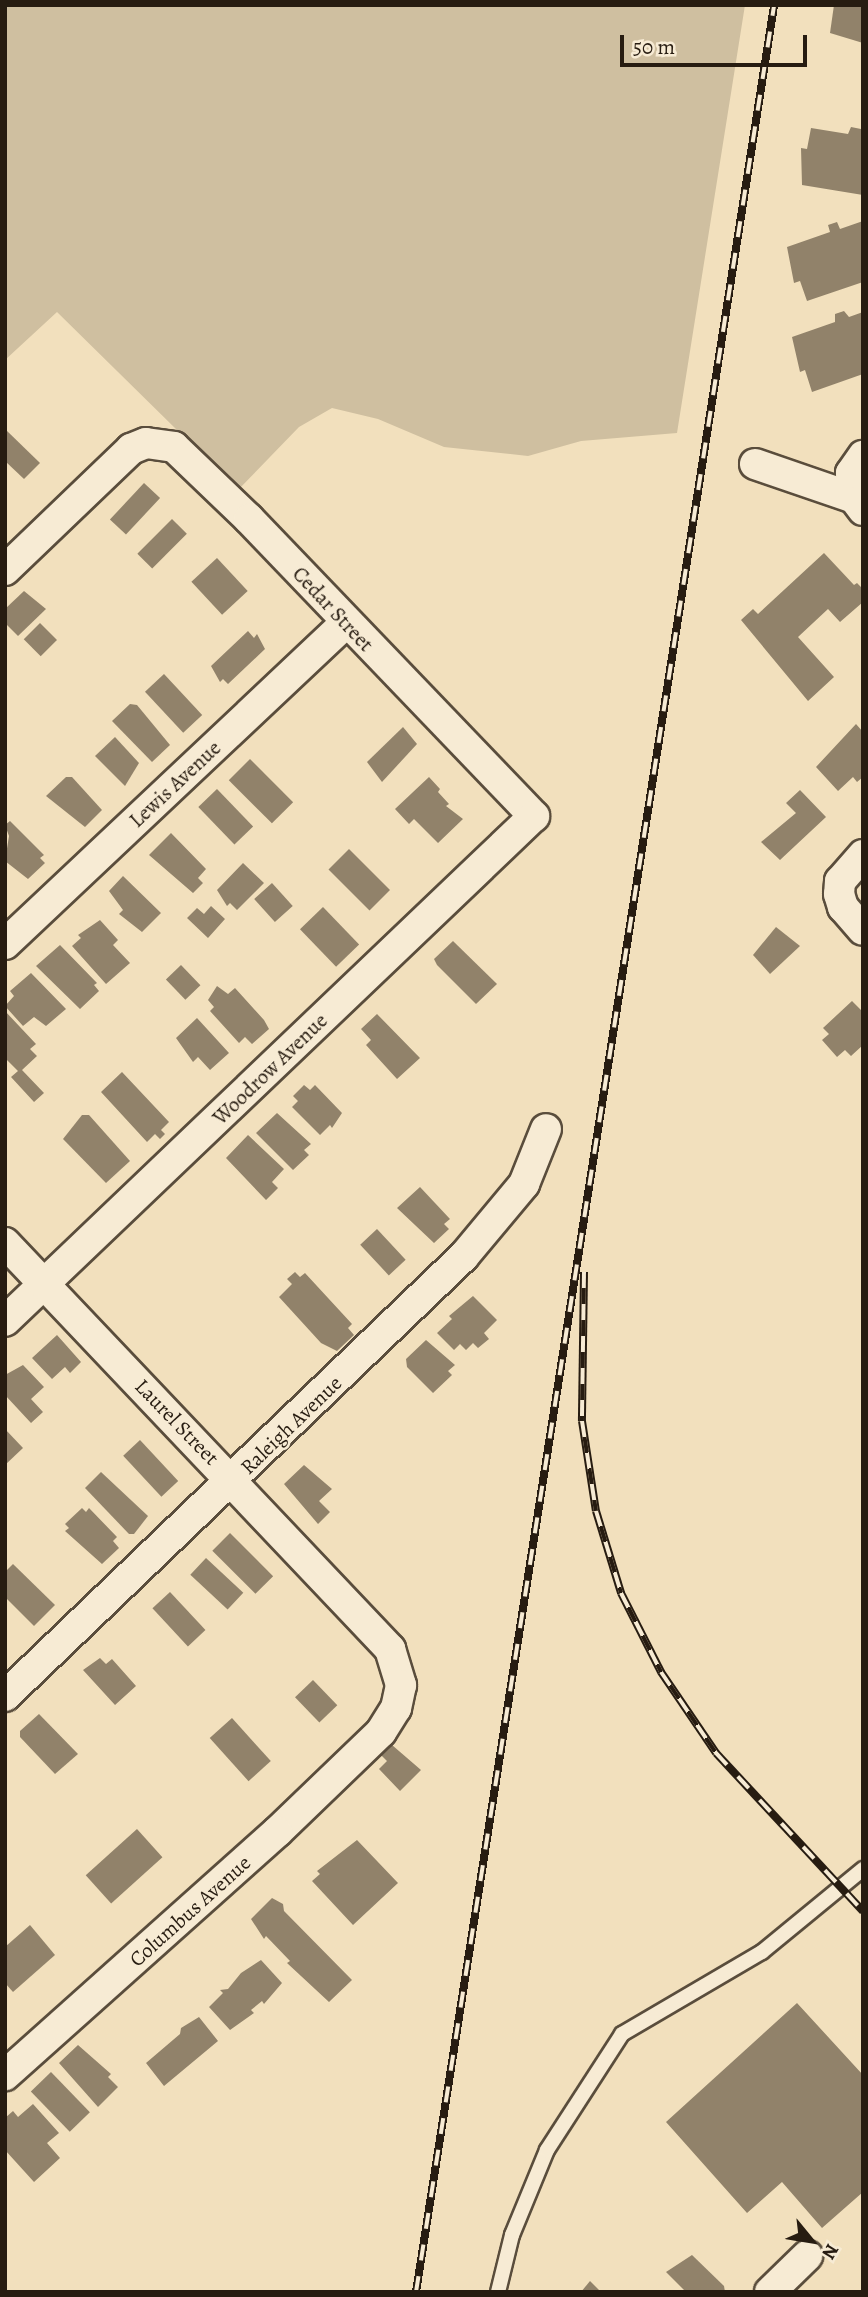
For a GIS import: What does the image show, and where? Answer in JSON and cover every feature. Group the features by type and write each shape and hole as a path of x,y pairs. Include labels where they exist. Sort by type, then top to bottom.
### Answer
{"street":[{"name":"Cedar Street","path":"5,570 119,461 146,443 174,447 249,519 534,816"},
{"path":"858,504 852,473 863,456"},
{"path":"755,464 858,504"},
{"name":"Lewis Avenue","path":"5,944 346,623"},
{"name":"Woodrow Avenue","path":"5,1321 534,816"},
{"path":"863,855 848,870 839,890 843,907 863,930"},
{"name":"Raleigh Avenue","path":"5,1696 233,1481 505,1211 524,1184 546,1129"},
{"name":"Laurel Street","path":"5,1243 390,1649 401,1685 397,1708 370,1742"},
{"name":"Columbus Avenue","path":"5,2075 277,1832 370,1742"},
{"path":"770,2292 807,2256"}],"lane":[{"path":"498,2292 512,2235 547,2150 622,2034 762,1952 863,1868"}],"shaded area":[{"path":"5,5 745,5 677,433 581,441 528,456 444,447 378,419 332,408 299,427 238,490 57,312 5,360"}],"building":[{"path":"834,5 863,5 863,43 830,33"},
{"path":"851,127 861,129 863,136 863,195 802,185 801,148 807,149 811,128 848,134"},
{"path":"863,221 863,282 807,301 800,281 794,283 787,247 830,232 828,225 837,222 840,229"},
{"path":"844,311 849,317 863,312 863,374 812,392 805,370 800,372 792,337 835,322 835,314"},
{"path":"5,429 40,463 24,479 5,461"},
{"path":"144,483 160,498 126,535 110,520"},
{"path":"172,519 187,534 152,568 137,554"},
{"path":"824,553 854,585 857,583 863,589 863,602 840,622 828,609 798,637 834,677 808,701 741,620 753,609 758,614"},
{"path":"217,558 248,591 222,615 191,582"},
{"path":"24,591 46,609 18,636 5,623 5,609"},
{"path":"40,623 57,640 41,656 24,639"},
{"path":"248,631 254,638 257,634 265,649 228,684 223,679 220,682 211,666"},
{"path":"164,674 202,715 183,733 145,692"},
{"path":"130,704 137,705 170,745 152,762 112,721"},
{"path":"856,724 863,732 863,777 857,782 853,777 838,791 816,767"},
{"path":"403,727 417,744 382,782 367,762"},
{"path":"115,737 139,763 125,786 95,756"},
{"path":"250,759 293,802 272,823 229,780"},
{"path":"66,777 72,777 102,810 85,827 46,796"},
{"path":"429,777 449,804 446,806 463,819 438,843 414,819 409,824 395,809"},
{"path":"217,789 253,826 234,844 198,807"},
{"path":"800,790 826,817 780,860 761,842 796,813 786,803"},
{"path":"10,821 44,855 40,858 45,863 28,879 5,861 9,836 5,825"},
{"path":"171,833 206,869 198,878 203,883 193,893 149,855"},
{"path":"349,849 390,890 370,911 328,870"},
{"path":"243,863 264,883 237,910 230,903 227,906 217,890"},
{"path":"123,876 161,913 142,932 119,914 123,910 109,891"},
{"path":"272,883 293,906 275,922 254,899"},
{"path":"211,906 225,919 208,938 187,918 197,908 204,914"},
{"path":"323,907 359,944 336,967 300,929"},
{"path":"100,920 118,940 113,945 130,963 106,984 72,946 81,938 78,935"},
{"path":"776,927 800,946 770,974 753,955"},
{"path":"453,941 497,984 476,1004 434,959"},
{"path":"60,945 97,983 94,985 99,991 80,1009 36,966"},
{"path":"181,965 200,985 185,1000 166,980"},
{"path":"31,973 66,1009 46,1026 34,1017 23,1026 5,1006 14,996 10,991"},
{"path":"217,986 228,994 235,988 264,1020 269,1029 252,1044 245,1037 239,1043 210,1011 214,1007 208,1000"},
{"path":"852,1001 863,1012 863,1045 851,1056 845,1050 837,1057 822,1040 829,1034 823,1028"},
{"path":"5,1011 36,1044 30,1049 37,1056 22,1070 44,1093 34,1102 11,1077 18,1071 5,1058"},
{"path":"377,1014 420,1058 397,1079 366,1045 371,1040 361,1029"},
{"path":"197,1018 229,1053 210,1070 198,1057 193,1062 176,1038"},
{"path":"122,1072 169,1122 161,1130 165,1134 160,1139 155,1134 147,1142 101,1092"},
{"path":"304,1085 310,1090 315,1085 342,1113 332,1128 330,1125 320,1135 292,1107 298,1101 293,1096"},
{"path":"277,1113 311,1144 304,1150 309,1155 293,1170 256,1133"},
{"path":"82,1115 89,1115 130,1161 106,1183 63,1139"},
{"path":"248,1135 284,1169 272,1182 278,1188 266,1200 226,1158"},
{"path":"420,1187 450,1219 444,1224 449,1229 434,1243 397,1208"},
{"path":"377,1229 406,1260 389,1275 360,1245"},
{"path":"295,1272 300,1277 305,1273 352,1324 348,1328 354,1335 337,1351 321,1343 279,1297 292,1284 287,1279"},
{"path":"473,1296 497,1320 484,1333 489,1339 478,1348 473,1343 466,1350 460,1344 454,1350 437,1333 452,1319 449,1316"},
{"path":"57,1335 81,1362 70,1373 65,1367 52,1379 32,1358"},
{"path":"426,1340 455,1365 448,1371 452,1375 433,1393 407,1367 406,1359"},
{"path":"23,1365 44,1387 31,1399 43,1412 31,1423 5,1395 5,1375"},
{"path":"5,1429 23,1448 5,1465"},
{"path":"140,1440 178,1481 161,1497 123,1456"},
{"path":"304,1465 332,1489 319,1501 330,1512 318,1524 284,1484"},
{"path":"101,1472 148,1516 134,1534 129,1534 85,1488"},
{"path":"82,1508 86,1512 89,1508 117,1537 113,1541 119,1548 102,1564 65,1531 69,1528 65,1524"},
{"path":"230,1533 273,1576 255,1594 212,1551"},
{"path":"206,1558 243,1593 228,1610 190,1575"},
{"path":"13,1564 55,1605 34,1626 5,1597 5,1572"},
{"path":"170,1592 205,1630 188,1646 152,1608"},
{"path":"100,1658 106,1664 112,1659 136,1686 115,1705 83,1670"},
{"path":"313,1680 337,1705 319,1723 295,1697"},
{"path":"39,1714 78,1754 55,1774 20,1737 20,1731"},
{"path":"232,1718 271,1761 249,1781 210,1738"},
{"path":"392,1745 421,1770 400,1791 379,1769 387,1761 381,1755"},
{"path":"137,1829 162,1857 111,1903 86,1875"},
{"path":"357,1840 398,1883 353,1925 312,1881 320,1874 317,1871"},
{"path":"272,1898 283,1904 284,1911 352,1980 329,2002 287,1963 290,1961 266,1936 264,1939 251,1919"},
{"path":"30,1925 55,1955 13,1992 5,1983 5,1947"},
{"path":"261,1960 282,1983 264,2004 262,2001 251,2010 254,2013 230,2030 209,2007 223,1993 220,1990 228,1989 241,1973"},
{"path":"797,2003 863,2075 863,2192 822,2228 782,2182 747,2213 666,2122"},
{"path":"199,2017 218,2041 164,2086 146,2063 180,2034 181,2028"},
{"path":"78,2045 111,2074 108,2077 118,2087 98,2107 59,2063"},
{"path":"51,2072 90,2112 70,2132 31,2091"},
{"path":"33,2104 59,2133 47,2143 60,2158 34,2182 5,2150 5,2118 13,2111 18,2117"},
{"path":"692,2255 724,2286 725,2292 686,2292 666,2272"},
{"path":"590,2281 601,2292 581,2292"}],"railway":[{"path":"416,2292 774,5"},
{"path":"584,1272 582,1421 596,1511 621,1593 661,1672 716,1753 863,1911"}]}
